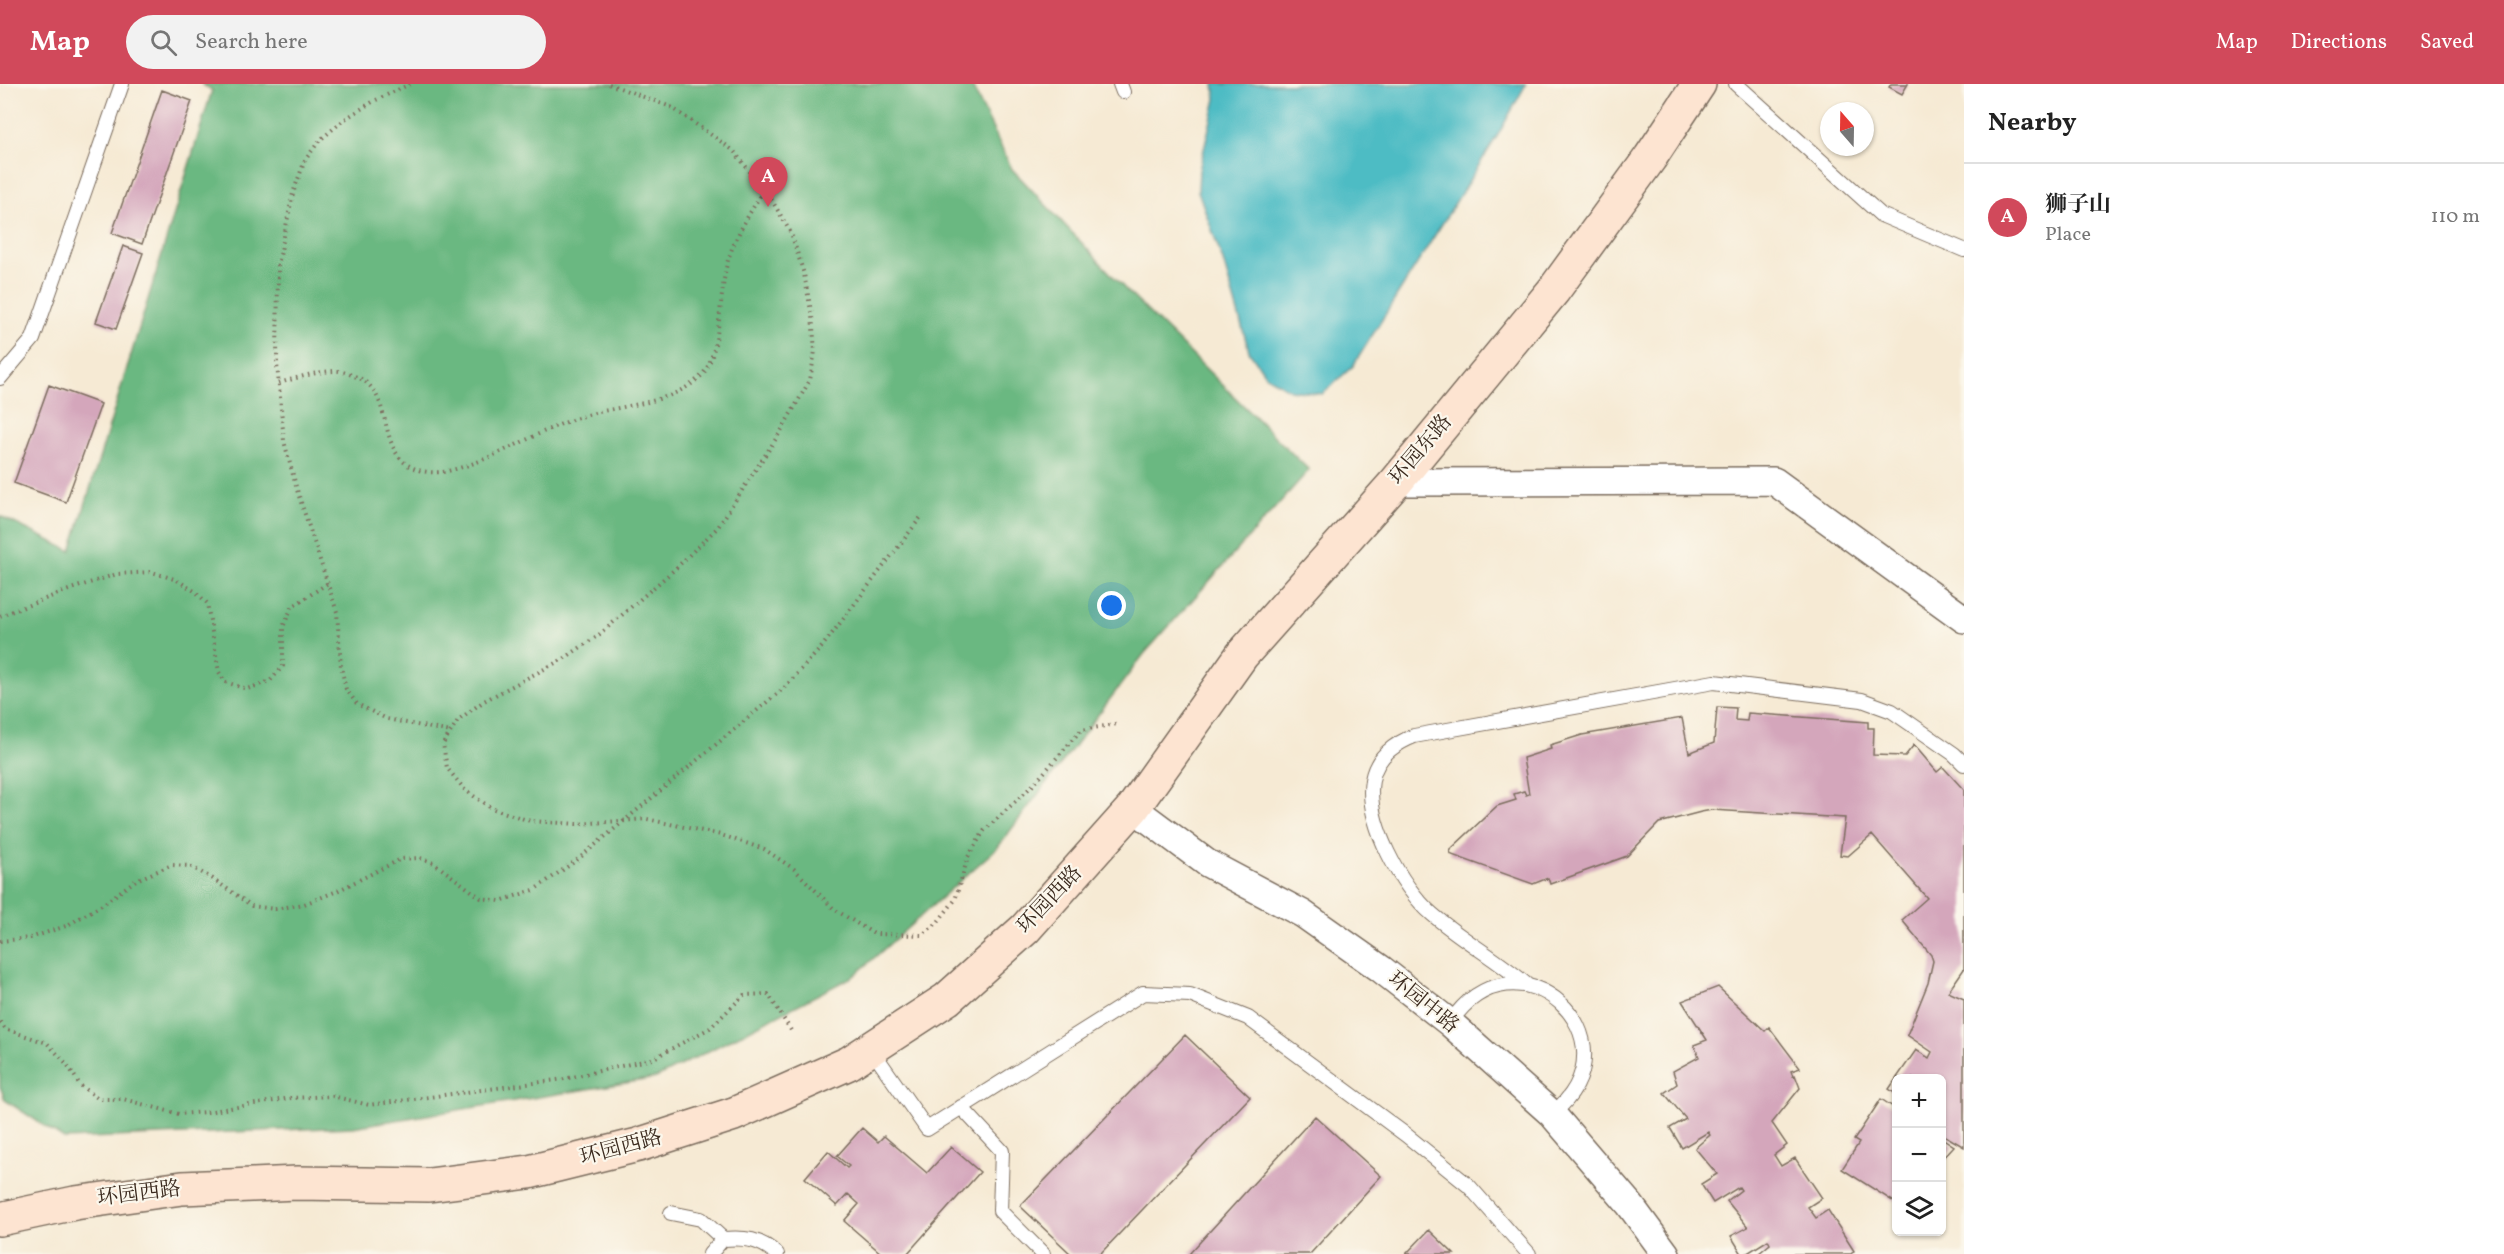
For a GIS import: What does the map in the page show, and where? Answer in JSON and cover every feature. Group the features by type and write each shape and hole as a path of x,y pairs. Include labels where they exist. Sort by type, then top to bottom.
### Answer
{"street":[{"name":"环园东路","path":"1133,808 1242,655 1396,482 1554,290 1650,158 1699,84"},
{"path":"1396,482 1774,481 1964,619"},
{"name":"环园中路","path":"1133,808 1207,863 1303,914 1381,969 1450,1023 1552,1114 1630,1205 1666,1254"},
{"name":"环园西路","path":"0,1219 75,1203 182,1188 297,1183 429,1185 529,1172 638,1145 734,1114 849,1063 947,999 1025,929 1133,808"}],"lane":[{"path":"0,378 33,339 122,84"},
{"path":"1736,84 1881,215 1964,250"},
{"path":"1527,985 1501,962 1431,914 1398,874 1379,830 1374,809 1372,780 1382,757 1402,741 1414,736 1714,682 1862,700 1892,711 1954,754 1964,764"},
{"path":"1450,1023 1460,1008 1474,996 1491,987 1509,984 1527,985 1545,991 1561,1001 1575,1020 1584,1043 1582,1075 1565,1104 1552,1114"},
{"path":"871,1049 927,1129 1143,993 1190,995 1248,1018 1406,1135 1468,1186 1529,1254"},
{"path":"961,1107 1002,1151 1000,1211 1043,1254"},
{"path":"671,1213 701,1219 723,1239"},
{"path":"710,1254 723,1239 744,1237 756,1240 777,1254"}],"path":[{"path":"410,84 374,101 345,119 320,140 305,160 293,193 278,265 277,364 287,451 297,490 338,612 341,667 346,689 357,704 387,719 451,732"},
{"path":"609,84 671,107 733,150 764,189 791,233 804,274 812,316 815,351 810,380 781,431 718,527 675,569 600,634 565,658 484,702 458,720 444,744 447,768 465,790 491,808 530,821 577,824 647,819 684,825 764,849 794,869 834,909 874,934 921,935 938,923 955,900 968,857 984,831 1034,784 1081,730 1118,724"},
{"path":"279,383 339,371 362,378 376,393 397,455 415,469 440,473 479,461 568,422 598,412 643,404 678,391 702,375 714,351 729,255 764,189"},
{"path":"0,941 30,938 66,926 102,905 136,880 172,865 190,866 252,906 275,909 304,904 335,892 401,859 420,858 434,863 481,898 500,901 534,890 577,860 784,688 821,648 921,517"},
{"path":"0,616 117,574 152,572 177,580 196,592 207,603 219,672 225,682 247,689 270,681 283,666 283,627 292,607 328,583"},
{"path":"0,1022 4,1029 47,1043 67,1064 80,1085 99,1099 123,1099 179,1114 207,1113 291,1098 332,1096 369,1105 564,1079 652,1059 710,1028 744,995 768,994 792,1032"}],"green space":[{"path":"201,84 971,84 1012,169 1128,292 1309,470 1144,654 998,847 854,976 656,1078 353,1127 64,1139 5,1100 0,1086 0,516 71,551 212,90"}],"water":[{"path":"1214,84 1526,84 1499,133 1353,366 1322,394 1290,390 1266,376 1249,351 1223,261 1198,191 1199,170 1216,99"}],"building":[{"path":"1891,84 1908,84 1902,94 1889,87"},
{"path":"162,90 192,101 142,244 112,233"},
{"path":"123,246 143,253 116,329 96,322"},
{"path":"49,385 101,404 66,502 14,483"},
{"path":"1717,707 1736,708 1735,720 1747,721 1748,713 1868,722 1868,728 1874,728 1873,755 1905,756 1914,745 1937,772 1943,767 1964,790 1964,969 1948,992 1964,999 1964,1147 1946,1136 1946,1074 1900,1074 1916,1050 1929,1058 1932,1052 1907,1035 1928,983 1933,961 1931,955 1902,920 1927,898 1872,835 1848,856 1840,855 1845,818 1712,810 1701,812 1659,823 1627,856 1550,884 1548,878 1533,884 1452,855 1450,852 1497,806 1516,800 1514,794 1524,791 1526,795 1529,794 1523,758 1551,749 1550,745 1582,735 1682,718 1689,753 1714,743"},
{"path":"1718,987 1765,1031 1769,1027 1800,1068 1791,1071 1800,1088 1772,1123 1787,1145 1774,1155 1781,1166 1795,1158 1822,1198 1808,1207 1816,1218 1828,1210 1854,1251 1851,1254 1758,1254 1770,1244 1768,1240 1746,1254 1742,1254 1731,1236 1748,1227 1727,1201 1741,1190 1739,1187 1713,1203 1701,1184 1717,1174 1695,1148 1710,1135 1708,1132 1682,1148 1670,1128 1686,1119 1664,1093 1677,1084 1673,1071 1699,1057 1694,1045 1707,1040 1682,1001"},
{"path":"1185,1035 1250,1097 1100,1254 1071,1254 1020,1206"},
{"path":"1881,1099 1892,1106 1892,1201 1842,1169 1859,1143 1854,1140"},
{"path":"1315,1116 1381,1176 1310,1254 1189,1254"},
{"path":"862,1128 878,1142 884,1136 927,1173 951,1147 980,1172 907,1254 882,1254 844,1221 859,1204 848,1194 837,1206 805,1178 828,1151 847,1168 849,1166 837,1156"},
{"path":"1946,1141 1954,1146 1946,1155"},
{"path":"1429,1230 1454,1254 1406,1254"}],"place":[{"name":"狮子山","path":"768,207"}]}
